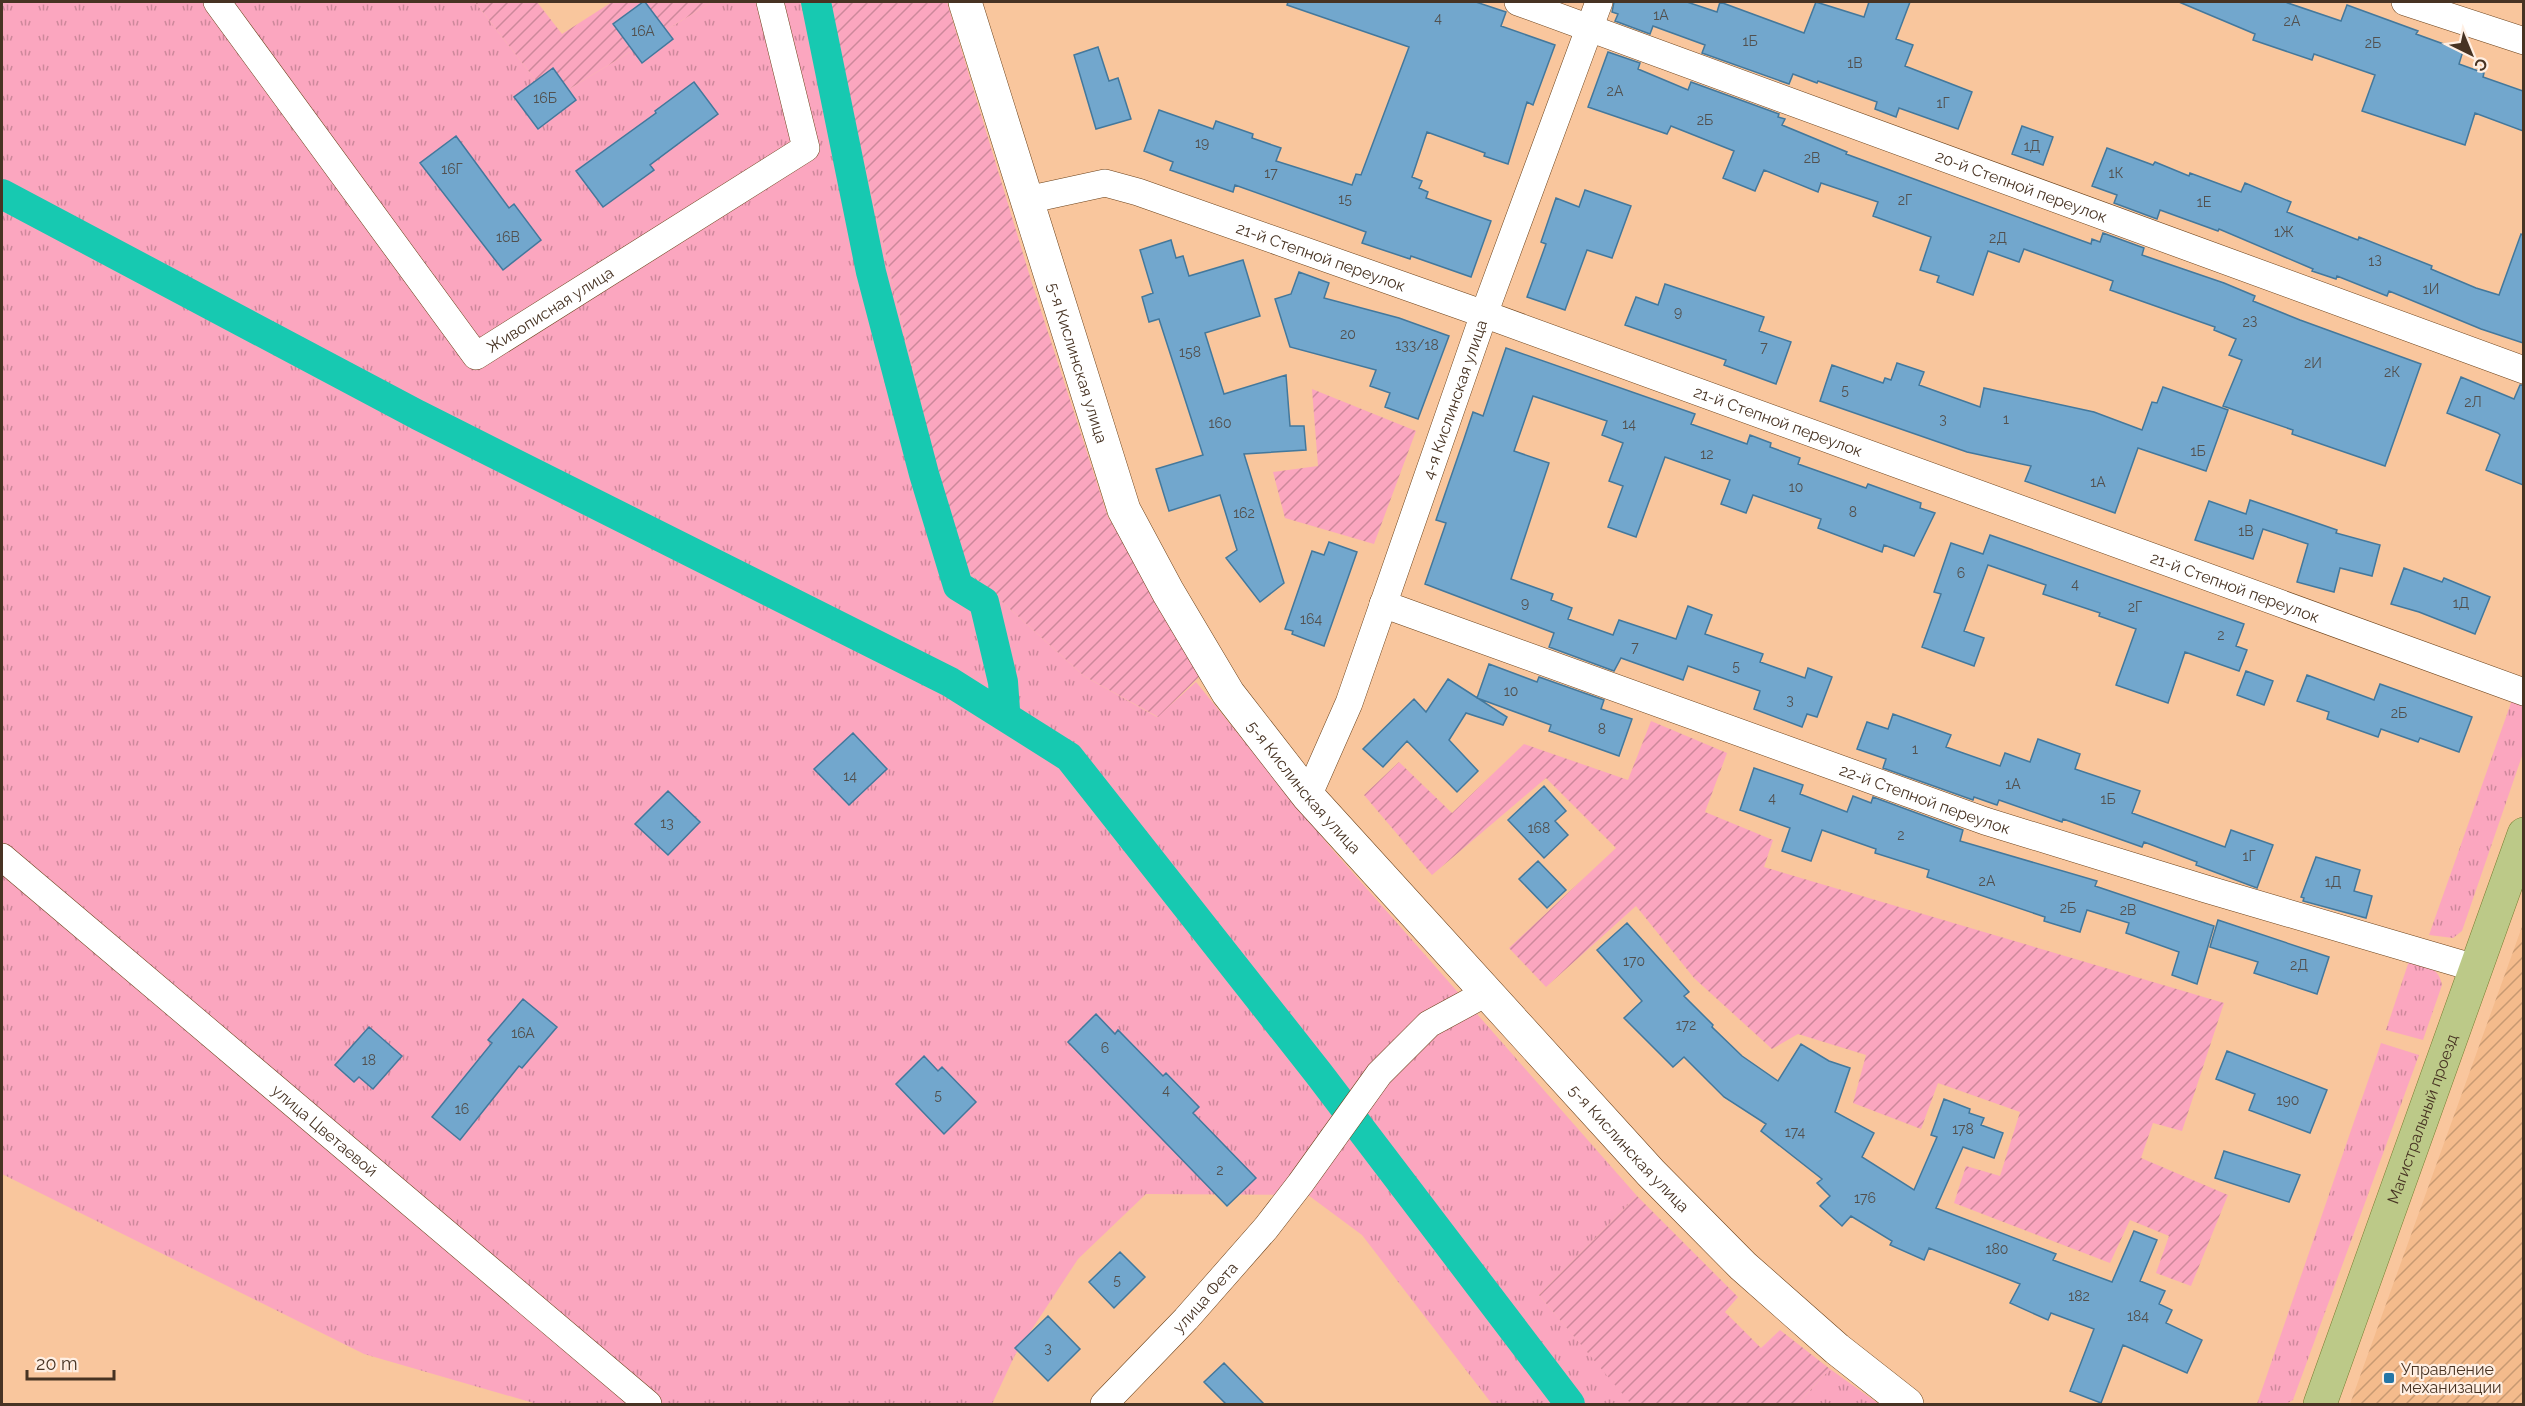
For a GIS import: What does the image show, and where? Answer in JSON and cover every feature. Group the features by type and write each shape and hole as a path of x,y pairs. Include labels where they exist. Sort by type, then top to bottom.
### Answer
{"main road":[{"name":"Магистральный проезд","path":"2320,1404 2523,834"}],"street":[{"name":"Живописная улица","path":"217,2 476,356 806,148 770,2"},
{"name":"5-я Кислинская улица","path":"965,2 1124,510 1168,592 1228,693 1308,796 1651,1173 1743,1266 1837,1349 1907,1404"},
{"name":"20-й Степной переулок","path":"1518,2 2523,370"},
{"name":"4-я Кислинская улица","path":"1308,796 1349,703 1484,314 1599,2"},
{"path":"2405,2 2523,41"},
{"name":"21-й Степной переулок","path":"1027,200 1105,183 1138,192 1484,314 2523,692"},
{"name":"22-й Степной переулок","path":"1383,604 1985,821 2475,968"},
{"name":"улица Цветаевой","path":"2,857 648,1404"},
{"name":"улица Фета","path":"1104,1404 1186,1319 1266,1228 1379,1074 1429,1024 1486,993"}],"shaded area":[{"path":"2523,924 2523,1404 2350,1404"}],"green space":[{"path":"2,2 475,2 551,100 712,2 826,2 959,563 1084,676 1157,717 1196,682 1332,849 1637,1196 1539,1295 1632,1404 1492,1404 1362,1235 1308,1195 1146,1194 1078,1259 1015,1355 992,1404 537,1404 364,1354 2,1174"},
{"path":"475,2 537,2 562,34 612,2 712,2 551,100"},
{"path":"826,2 947,2 1031,280 1108,517 1204,672 1158,717 1084,676 959,563"},
{"path":"1312,389 1416,431 1374,544 1285,518 1273,472 1318,466"},
{"path":"2512,700 2523,705 2523,753 2462,931 2453,938 2429,935"},
{"path":"1651,721 1727,753 1705,812 1773,840 1764,867 2224,1003 2182,1131 2153,1123 2141,1158 2228,1195 2191,1286 2156,1273 2169,1236 2130,1220 2110,1263 1954,1203 1966,1166 2000,1176 2020,1112 1938,1083 1921,1129 1853,1103 1866,1055 1798,1034 1772,1049 1694,978 1636,906 1546,987 1509,948 1616,848 1546,778 1432,875 1364,795 1399,762 1452,813 1524,744 1628,780"},
{"path":"2410,958 2434,970 2442,985 2423,1040 2386,1030"},
{"path":"2381,1043 2419,1055 2293,1400 2286,1404 2257,1404"},
{"path":"1637,1196 1738,1297 1725,1312 1761,1348 1780,1330 1830,1369 1797,1404 1631,1404 1539,1295"},
{"path":"1830,1369 1879,1404 1797,1404"}],"building":[{"path":"643,2 673,39 642,63 613,24"},
{"path":"1288,2 1476,2 1506,12 1501,26 1555,45 1533,105 1527,102 1508,164 1427,132 1412,177 1422,181 1419,188 1428,192 1426,198 1491,221 1471,277 1411,256 1410,259 1362,243 1366,232 1235,185 1233,192 1170,170 1173,162 1144,151 1159,110 1213,129 1216,121 1253,134 1252,138 1281,148 1276,161 1352,185 1356,174 1361,175 1409,47 1287,5"},
{"path":"1614,2 1687,2 1717,12 1720,2 1804,33 1816,2 1864,17 1869,2 1910,2 1896,39 1913,45 1905,66 1972,92 1958,129 1899,108 1896,117 1875,109 1877,102 1818,81 1817,83 1793,74 1789,84 1702,53 1705,45 1653,26 1650,34 1615,21 1618,14 1612,12"},
{"path":"2179,2 2285,2 2341,21 2347,5 2418,31 2416,34 2463,51 2459,64 2484,73 2483,77 2523,91 2523,131 2475,113 2465,145 2362,111 2375,75 2314,54 2312,60 2253,40 2255,34"},
{"path":"1098,47 1109,81 1118,78 1131,119 1096,129 1074,55"},
{"path":"1608,52 1640,63 1638,69 1688,90 1691,82 1779,114 1778,117 1785,119 1782,125 1847,152 1846,154 2091,244 2092,239 2100,242 2103,233 2144,248 2142,255 2255,296 2253,301 2421,364 2385,466 2292,434 2293,430 2223,406 2242,360 2229,355 2236,339 2214,330 2215,327 2110,290 2113,281 2024,249 2019,262 1988,251 1973,295 1937,282 1939,276 1920,270 1931,237 1873,216 1878,202 1821,183 1818,192 1764,170 1755,191 1723,178 1734,151 1671,126 1667,134 1588,107"},
{"path":"553,68 576,100 538,129 514,97"},
{"path":"694,82 718,114 650,165 654,170 603,207 576,171 656,113 655,111"},
{"path":"2022,126 2053,137 2043,165 2012,154"},
{"path":"456,136 509,208 514,204 541,240 503,270 420,163"},
{"path":"2107,148 2153,165 2155,162 2189,176 2190,173 2241,192 2245,183 2291,202 2287,212 2358,240 2359,237 2432,266 2431,269 2476,288 2499,295 2521,234 2523,235 2523,343 2481,329 2389,291 2387,296 2337,276 2336,279 2312,271 2313,269 2219,229 2218,231 2160,210 2157,219 2114,203 2117,195 2092,186"},
{"path":"1585,190 1631,206 1612,258 1587,250 1565,310 1527,297 1546,244 1541,242 1556,198 1579,207"},
{"path":"1171,240 1176,258 1183,256 1189,276 1243,260 1260,316 1205,333 1224,394 1286,375 1290,426 1304,426 1306,450 1244,454 1284,583 1260,602 1226,558 1237,550 1220,495 1169,511 1156,469 1203,455 1159,319 1149,322 1142,297 1153,293 1140,250"},
{"path":"1299,272 1329,283 1324,298 1399,318 1449,336 1418,419 1385,407 1390,393 1370,386 1376,370 1290,347 1275,299 1291,294"},
{"path":"1665,284 1764,317 1759,331 1791,342 1776,384 1724,365 1726,360 1625,325 1636,297 1658,305"},
{"path":"1506,348 1695,414 1691,424 1747,444 1750,435 1771,443 1770,447 1800,458 1798,464 1866,488 1868,484 1921,503 1920,508 1935,513 1914,556 1884,545 1882,552 1818,528 1821,519 1753,495 1746,513 1721,504 1730,480 1665,457 1636,537 1608,527 1623,486 1609,481 1623,443 1602,435 1607,421 1533,396 1514,451 1549,463 1511,579 1553,594 1551,600 1572,608 1568,619 1613,635 1619,620 1676,639 1688,606 1712,615 1705,634 1763,654 1760,662 1805,678 1808,668 1832,677 1817,717 1807,714 1802,727 1754,709 1760,691 1688,666 1683,680 1621,658 1614,671 1549,647 1554,633 1425,584 1446,523 1436,520 1473,412 1483,416"},
{"path":"1897,363 1924,372 1919,385 1980,407 1984,388 2094,412 2142,430 2152,402 2157,403 2163,387 2228,410 2206,471 2138,448 2115,513 2025,481 2031,466 1967,452 1820,401 1832,365 1883,383 1885,378 1891,380"},
{"path":"2461,377 2514,399 2520,385 2523,385 2523,485 2486,470 2500,435 2498,433 2447,413"},
{"path":"2250,500 2337,530 2336,533 2380,545 2372,576 2340,568 2334,592 2297,582 2308,544 2263,529 2253,559 2195,540 2209,501 2246,514"},
{"path":"1990,535 2244,624 2236,646 2247,650 2239,671 2185,652 2168,703 2116,685 2136,629 2099,616 2100,613 2043,594 2046,585 1988,565 1964,631 1984,638 1974,666 1922,647 1941,594 1934,592 1951,543 1983,554"},
{"path":"1329,542 1357,552 1324,646 1285,629 1312,551 1324,555"},
{"path":"2404,568 2442,582 2444,578 2490,597 2475,634 2419,612 2391,604"},
{"path":"1489,664 1537,682 1539,677 1604,700 1601,709 1632,719 1619,756 1549,731 1551,725 1477,698"},
{"path":"2246,671 2273,681 2264,705 2237,695"},
{"path":"2307,675 2374,700 2380,684 2472,717 2459,752 2420,738 2418,742 2381,729 2378,737 2327,719 2329,712 2297,701"},
{"path":"1448,679 1507,717 1503,725 1466,713 1449,740 1478,771 1457,792 1407,741 1383,767 1363,749 1414,699 1426,712"},
{"path":"1893,714 1951,735 1946,747 2000,766 2005,753 2030,762 2038,739 2080,754 2075,769 2140,791 2132,813 2225,847 2231,830 2273,845 2257,888 2144,842 2142,847 2063,819 2062,822 1999,800 1997,805 1974,797 1973,800 1883,768 1886,759 1857,749 1867,722 1888,729"},
{"path":"853,733 887,769 849,805 814,769"},
{"path":"1754,768 1803,785 1800,794 1847,812 1853,796 1871,803 1873,797 1963,830 1960,841 2097,881 2095,886 2214,926 2197,984 2172,975 2179,952 2126,933 2129,923 2087,910 2080,932 2044,921 2045,917 1927,877 1929,870 1875,853 1876,849 1822,830 1811,861 1782,851 1790,828 1740,810"},
{"path":"1544,786 1566,811 1555,821 1568,835 1544,858 1508,820"},
{"path":"668,791 700,822 668,855 635,824"},
{"path":"2316,857 2360,870 2354,891 2372,896 2366,918 2303,901 2304,898 2301,897"},
{"path":"1538,861 1566,890 1547,908 1519,879"},
{"path":"2218,920 2329,957 2317,994 2254,973 2258,962 2210,947"},
{"path":"1627,923 1689,992 1684,996 1713,1025 1712,1027 1742,1056 1778,1081 1801,1044 1829,1061 1850,1068 1835,1112 1874,1133 1862,1157 1914,1190 1937,1137 1931,1135 1944,1099 1970,1109 1969,1113 1984,1118 1981,1125 2003,1133 1994,1158 1963,1147 1936,1208 2056,1254 2053,1260 2112,1282 2134,1231 2157,1240 2140,1281 2165,1291 2159,1304 2172,1310 2166,1323 2202,1340 2187,1373 2123,1345 2101,1403 2070,1391 2094,1329 2051,1313 2048,1320 2010,1303 2020,1284 1929,1248 1924,1260 1890,1245 1892,1241 1851,1216 1842,1226 1820,1206 1830,1196 1817,1183 1822,1179 1761,1131 1766,1124 1724,1097 1684,1057 1673,1067 1624,1018 1642,1001 1597,950"},
{"path":"523,999 557,1027 522,1068 519,1066 460,1140 432,1117 492,1043 488,1040"},
{"path":"1096,1014 1115,1034 1118,1030 1163,1076 1166,1073 1199,1107 1193,1113 1256,1178 1227,1206 1068,1042"},
{"path":"369,1027 402,1056 373,1089 359,1077 354,1082 335,1065"},
{"path":"2227,1051 2327,1090 2310,1133 2249,1110 2255,1094 2216,1079"},
{"path":"924,1056 938,1071 942,1067 976,1102 944,1134 896,1084"},
{"path":"2224,1151 2300,1175 2289,1202 2215,1178"},
{"path":"1120,1252 1145,1277 1114,1308 1089,1282"},
{"path":"1048,1316 1080,1349 1048,1381 1015,1348"},
{"path":"1224,1363 1264,1404 1226,1404 1204,1382"}],"waterway":[{"path":"816,2 871,272 924,474 958,586 984,602 1003,682 1005,710 1001,714"},
{"path":"2,194 418,415 950,682 1069,757 1319,1074 1570,1404"}],"place":[{"name":"Управление механизации","path":"2389,1378"}]}
